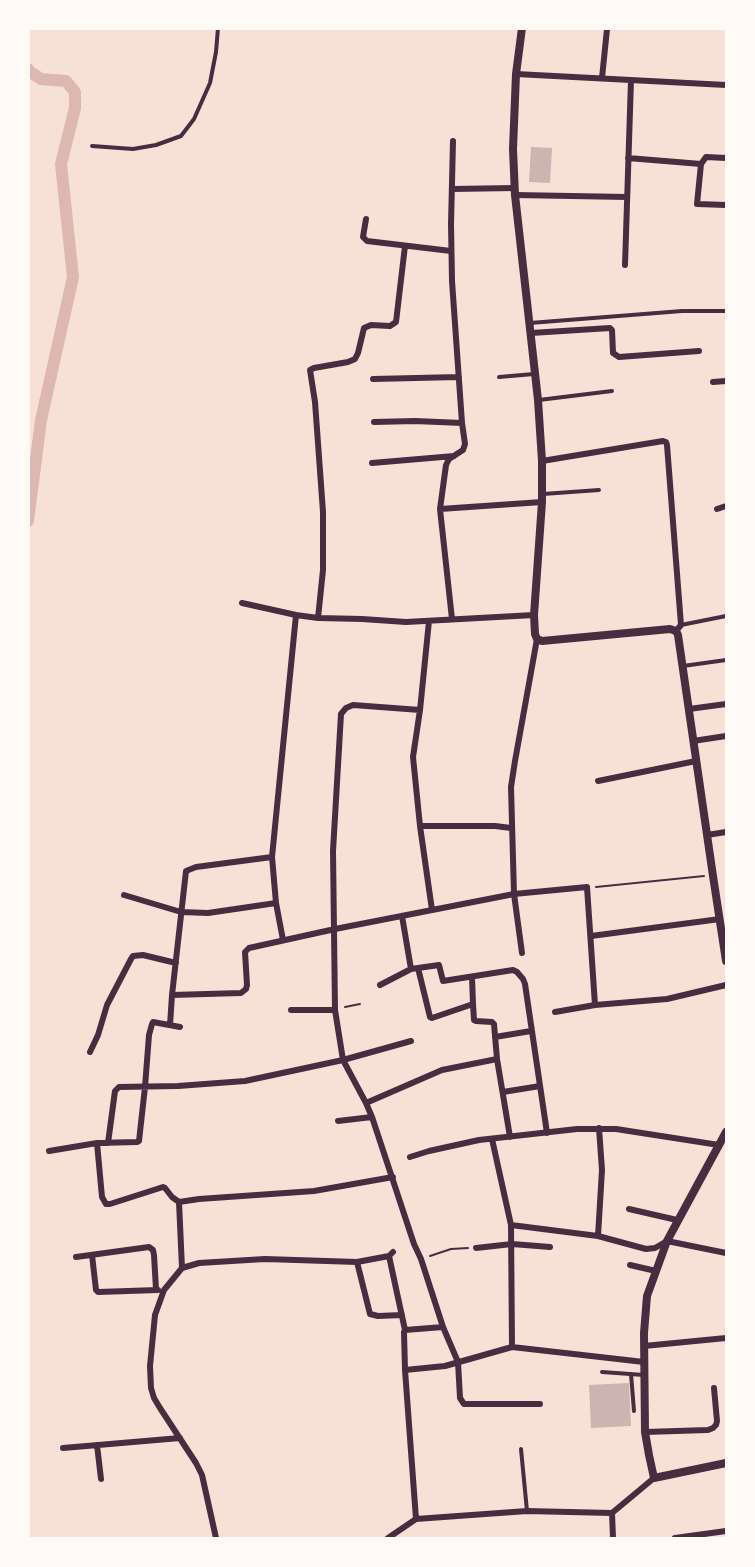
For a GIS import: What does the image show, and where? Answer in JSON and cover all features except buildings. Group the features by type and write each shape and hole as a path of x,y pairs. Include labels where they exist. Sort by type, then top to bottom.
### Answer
{"street":[{"path":"522,28 516,74 513,149 515,191 538,400 542,461 542,498 534,615 537,639 513,775 511,828 514,894 522,953"},
{"path":"602,78 607,29"},
{"path":"516,74 726,85"},
{"path":"625,265 631,80"},
{"path":"452,619 440,509 446,465 449,459 465,448 452,281 453,141"},
{"path":"628,158 701,164"},
{"path":"726,158 706,158 701,164 697,204 726,205"},
{"path":"452,189 627,197"},
{"path":"366,219 363,237 366,241 451,251"},
{"path":"318,618 324,530 315,402 310,370 355,359 364,328 370,325 390,326 396,322 405,246"},
{"path":"531,333 610,328 614,353 619,357 699,351"},
{"path":"373,379 459,376"},
{"path":"713,382 726,381"},
{"path":"374,422 462,423"},
{"path":"542,461 663,441 667,445 682,666 726,961"},
{"path":"372,463 454,456"},
{"path":"440,509 542,498"},
{"path":"717,509 726,506"},
{"path":"242,603 318,618 406,622 534,615"},
{"path":"283,940 276,903 272,857 296,615"},
{"path":"429,621 413,757 432,910"},
{"path":"537,639 679,628"},
{"path":"689,709 726,704"},
{"path":"420,710 353,705 341,714 333,850 335,1010 343,1060 372,1117 443,1327 458,1362 460,1398 464,1404 540,1404"},
{"path":"693,741 726,736"},
{"path":"598,782 696,761"},
{"path":"420,825 511,828"},
{"path":"707,835 726,832"},
{"path":"170,1025 186,871 196,867 272,857"},
{"path":"172,994 241,993 247,985 245,952 249,948 514,894 587,887 595,1005"},
{"path":"124,895 181,912 208,913 276,903"},
{"path":"402,916 430,1017 473,1005"},
{"path":"591,936 720,919"},
{"path":"90,1052 107,1005 131,958 143,955 176,963"},
{"path":"380,985 415,968 439,965 443,981 513,970 517,972 525,984 547,1132"},
{"path":"472,977 474,1020 494,1024 497,1059 510,1137"},
{"path":"555,1012 595,1005 667,999 726,985"},
{"path":"291,1010 335,1010"},
{"path":"50,1151 97,1143 135,1143 139,1140 152,1023 180,1027"},
{"path":"495,1037 531,1030"},
{"path":"108,1143 115,1091 121,1086 145,1087 245,1081 343,1060 411,1041"},
{"path":"366,1103 442,1070 497,1059"},
{"path":"503,1092 540,1086"},
{"path":"338,1121 372,1117"},
{"path":"598,1236 602,1170 599,1128"},
{"path":"410,1157 479,1140 599,1128 719,1144"},
{"path":"654,1478 645,1432 644,1316 647,1296 677,1220 726,1132"},
{"path":"492,1139 511,1225 512,1347"},
{"path":"97,1143 102,1197 106,1204 163,1187 179,1202 314,1191 393,1177"},
{"path":"179,1202 182,1268"},
{"path":"629,1209 677,1220"},
{"path":"511,1225 598,1236 645,1249 655,1248 667,1241 726,1253"},
{"path":"476,1248 512,1244 549,1247"},
{"path":"75,1257 149,1248 154,1256 156,1289"},
{"path":"216,1539 202,1475 154,1398 150,1377 155,1316 164,1290 182,1268 199,1263 264,1259 357,1262 391,1254 405,1330 405,1370 416,1519"},
{"path":"92,1255 98,1292 164,1290"},
{"path":"357,1262 370,1314 402,1315"},
{"path":"630,1265 656,1271"},
{"path":"405,1330 443,1327"},
{"path":"644,1346 726,1338"},
{"path":"405,1370 445,1366 512,1347 644,1362"},
{"path":"645,1432 713,1428 717,1421 714,1388"},
{"path":"63,1448 180,1438"},
{"path":"97,1445 101,1479"},
{"path":"388,1539 416,1519 527,1511 612,1513 654,1478 726,1463"},
{"path":"612,1513 613,1539"},
{"path":"675,1539 726,1531"}],"lane":[{"path":"92,146 133,149 156,145 181,136 194,119 210,83 219,28"},
{"path":"530,323 682,311 726,311"},
{"path":"499,377 535,374"},
{"path":"538,400 612,391"},
{"path":"542,498 599,490"},
{"path":"679,628 726,616"},
{"path":"682,666 726,660"},
{"path":"602,1372 645,1375"},
{"path":"631,1374 634,1411"},
{"path":"521,1449 527,1511"}],"path":[{"path":"587,887 702,877"},
{"path":"335,1010 360,1004"},
{"path":"421,1259 452,1250 476,1248"}],"waterway":[{"path":"28,69 41,79 66,81 75,92 75,108 61,164 73,277 41,420 28,521"}]}
